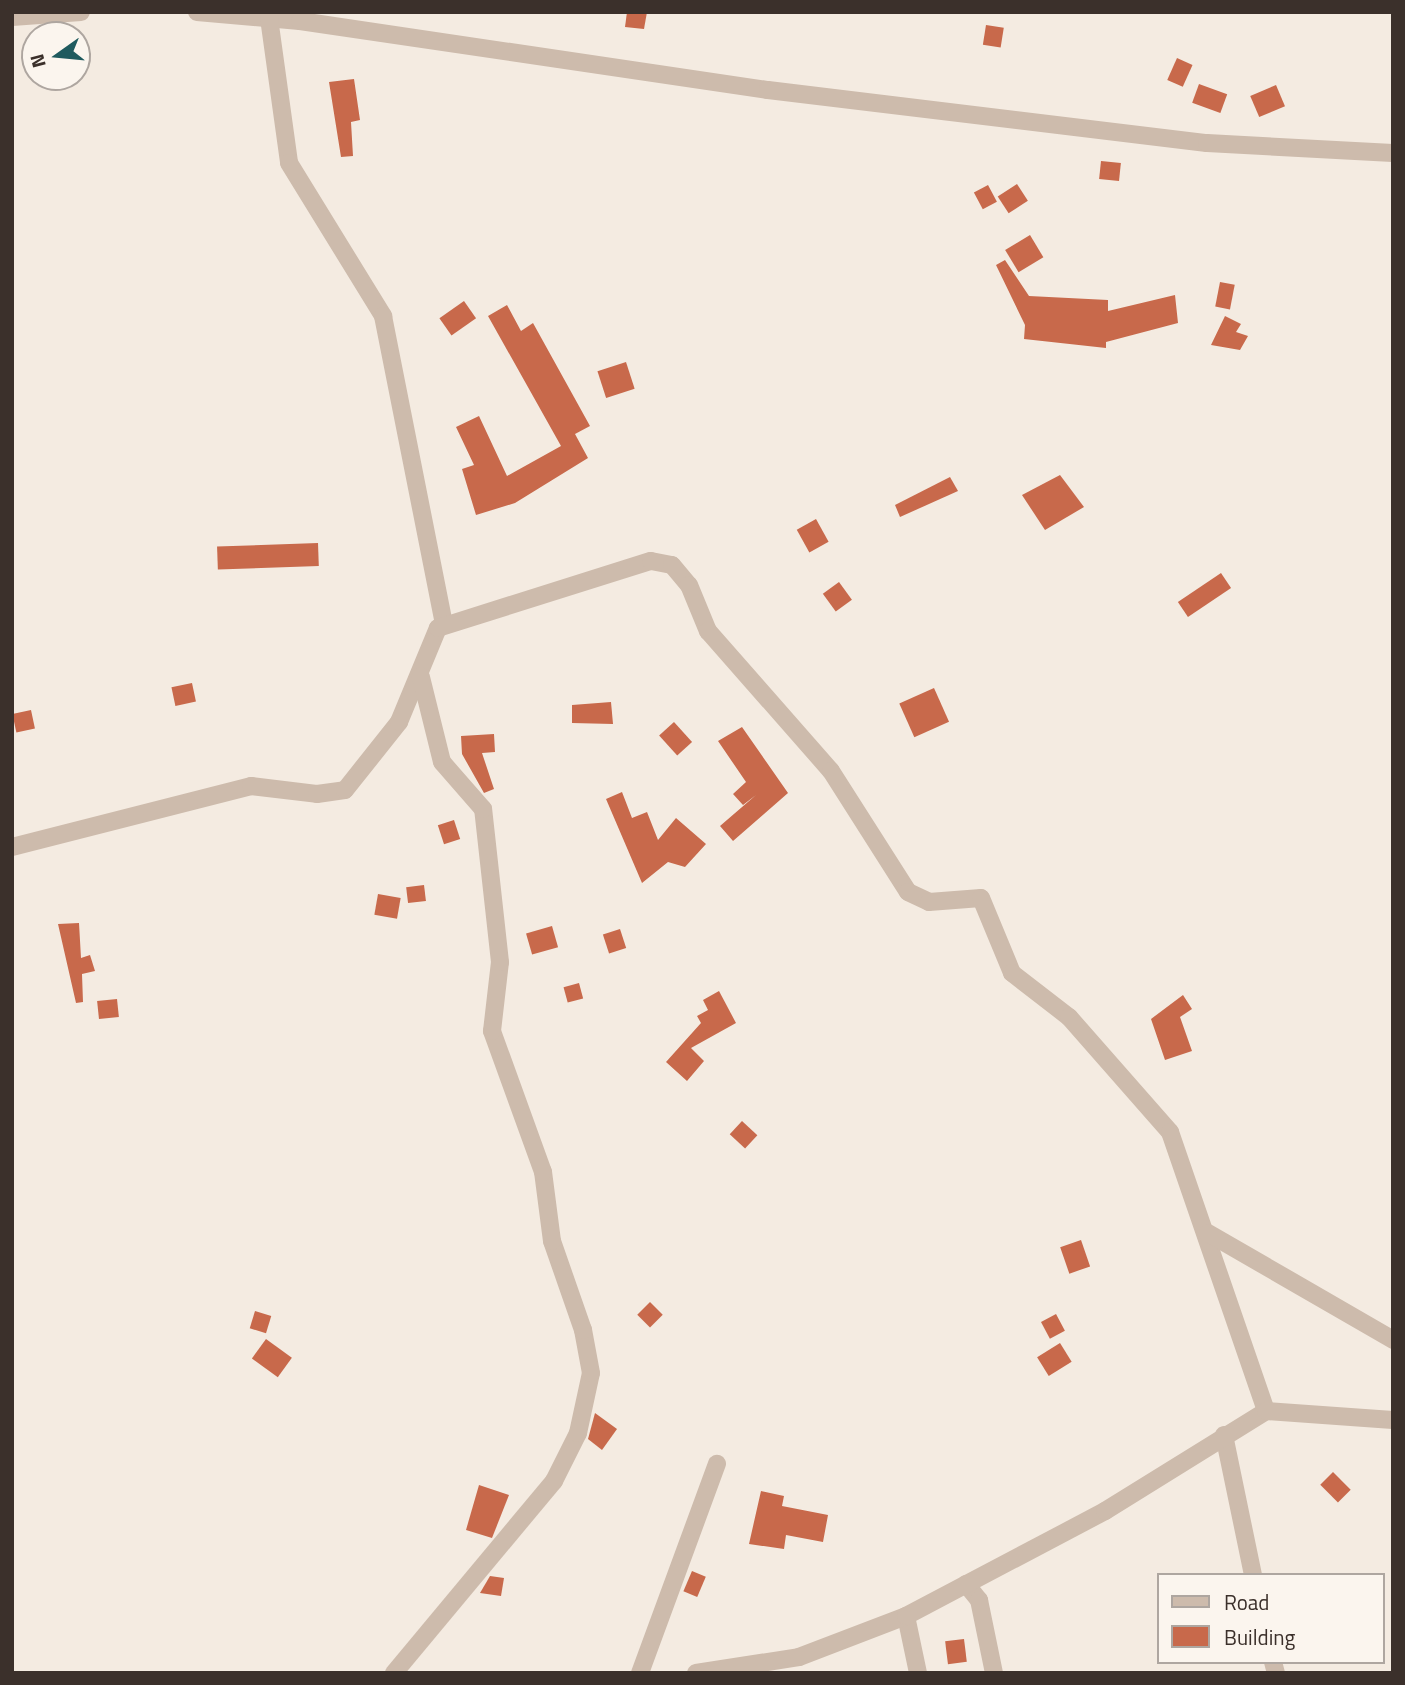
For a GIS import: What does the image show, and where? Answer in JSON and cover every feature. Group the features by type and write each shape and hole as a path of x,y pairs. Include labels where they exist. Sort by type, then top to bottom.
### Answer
{"street":[{"path":"12,17 81,12"},
{"path":"197,12 269,18 768,90 1207,143 1393,153"},
{"path":"269,18 289,163 383,316 444,625"},
{"path":"12,847 251,786 317,794 345,790 400,722 421,677 435,633 444,625 651,561 672,565 689,585 708,631 831,771 908,892 929,902 981,898 1012,973 1046,996 1132,1084 1170,1132 1208,1233 1266,1411"},
{"path":"394,1673 554,1481 579,1433 591,1373 552,1241 542,1172 492,1031 500,962 483,809 442,762 421,677"},
{"path":"1208,1233 1393,1340"},
{"path":"696,1673 799,1657 906,1616 1105,1511 1266,1411 1393,1420"},
{"path":"1224,1435 1252,1573"},
{"path":"640,1673 718,1464"},
{"path":"967,1584 979,1600 994,1673"},
{"path":"906,1616 918,1673"}],"building":[{"path":"627,12 647,12 644,29 625,27"},
{"path":"986,25 1004,28 1001,48 983,45"},
{"path":"1177,58 1193,65 1183,87 1167,80"},
{"path":"354,79 360,120 351,122 353,156 341,157 329,82"},
{"path":"1199,84 1227,94 1220,113 1192,103"},
{"path":"1276,85 1285,106 1259,117 1250,96"},
{"path":"1101,161 1121,163 1119,181 1099,179"},
{"path":"1017,184 1028,201 1009,213 998,197"},
{"path":"988,185 997,202 983,209 974,193"},
{"path":"1030,235 1043,257 1019,272 1005,250"},
{"path":"1005,260 1029,296 1108,300 1108,311 1175,295 1178,323 1106,342 1106,348 1024,339 1025,325 996,265"},
{"path":"1220,282 1235,285 1230,309 1215,307"},
{"path":"464,301 476,318 451,335 439,318"},
{"path":"507,305 521,331 533,323 590,426 575,434 588,458 515,503 476,515 462,469 474,465 456,427 479,416 507,476 561,446 488,316"},
{"path":"1225,316 1241,324 1236,332 1248,336 1240,350 1211,345"},
{"path":"626,362 635,389 606,398 597,371"},
{"path":"1060,475 1084,507 1045,530 1022,495"},
{"path":"950,477 958,491 900,517 895,505"},
{"path":"816,519 829,542 809,552 797,530"},
{"path":"318,543 319,566 218,570 217,547"},
{"path":"1221,573 1231,588 1188,617 1178,602"},
{"path":"839,582 852,600 836,612 823,594"},
{"path":"192,683 196,702 175,706 171,687"},
{"path":"934,688 949,722 914,737 899,703"},
{"path":"611,702 613,724 572,723 572,705"},
{"path":"31,710 35,729 16,733 12,714"},
{"path":"674,722 692,742 677,755 659,735"},
{"path":"742,727 788,793 733,841 720,826 756,795 743,805 733,794 746,782 718,741"},
{"path":"494,734 495,752 482,753 494,789 484,793 462,754 461,736"},
{"path":"622,792 632,818 647,812 658,840 676,818 706,844 685,867 668,862 642,883 606,799"},
{"path":"454,820 460,839 444,844 438,825"},
{"path":"424,885 426,901 408,903 406,887"},
{"path":"378,894 401,898 397,919 374,915"},
{"path":"79,923 81,958 90,955 95,971 82,974 83,1002 76,1003 58,924"},
{"path":"552,926 558,947 532,955 526,933"},
{"path":"620,929 626,948 609,954 603,935"},
{"path":"579,983 583,998 568,1003 564,987"},
{"path":"719,991 736,1023 691,1048 704,1061 687,1081 666,1062 701,1023 697,1016 708,1010 703,1000"},
{"path":"1183,995 1192,1009 1180,1017 1192,1051 1165,1060 1151,1019"},
{"path":"117,999 119,1017 99,1019 97,1001"},
{"path":"742,1121 757,1135 745,1148 730,1134"},
{"path":"1081,1240 1090,1266 1069,1274 1060,1247"},
{"path":"650,1302 663,1315 650,1327 637,1315"},
{"path":"255,1311 271,1316 266,1333 250,1328"},
{"path":"1056,1314 1065,1331 1050,1339 1041,1322"},
{"path":"266,1339 292,1358 278,1377 252,1358"},
{"path":"1060,1343 1072,1362 1049,1376 1037,1357"},
{"path":"595,1413 617,1429 602,1450 588,1439"},
{"path":"1333,1472 1351,1490 1338,1502 1320,1485"},
{"path":"479,1485 509,1495 492,1538 466,1530"},
{"path":"761,1491 784,1496 782,1506 828,1515 823,1542 786,1535 784,1549 749,1544"},
{"path":"692,1571 706,1577 697,1597 683,1591"},
{"path":"490,1576 504,1578 501,1596 480,1593"},
{"path":"964,1639 967,1662 948,1664 945,1641"}]}
